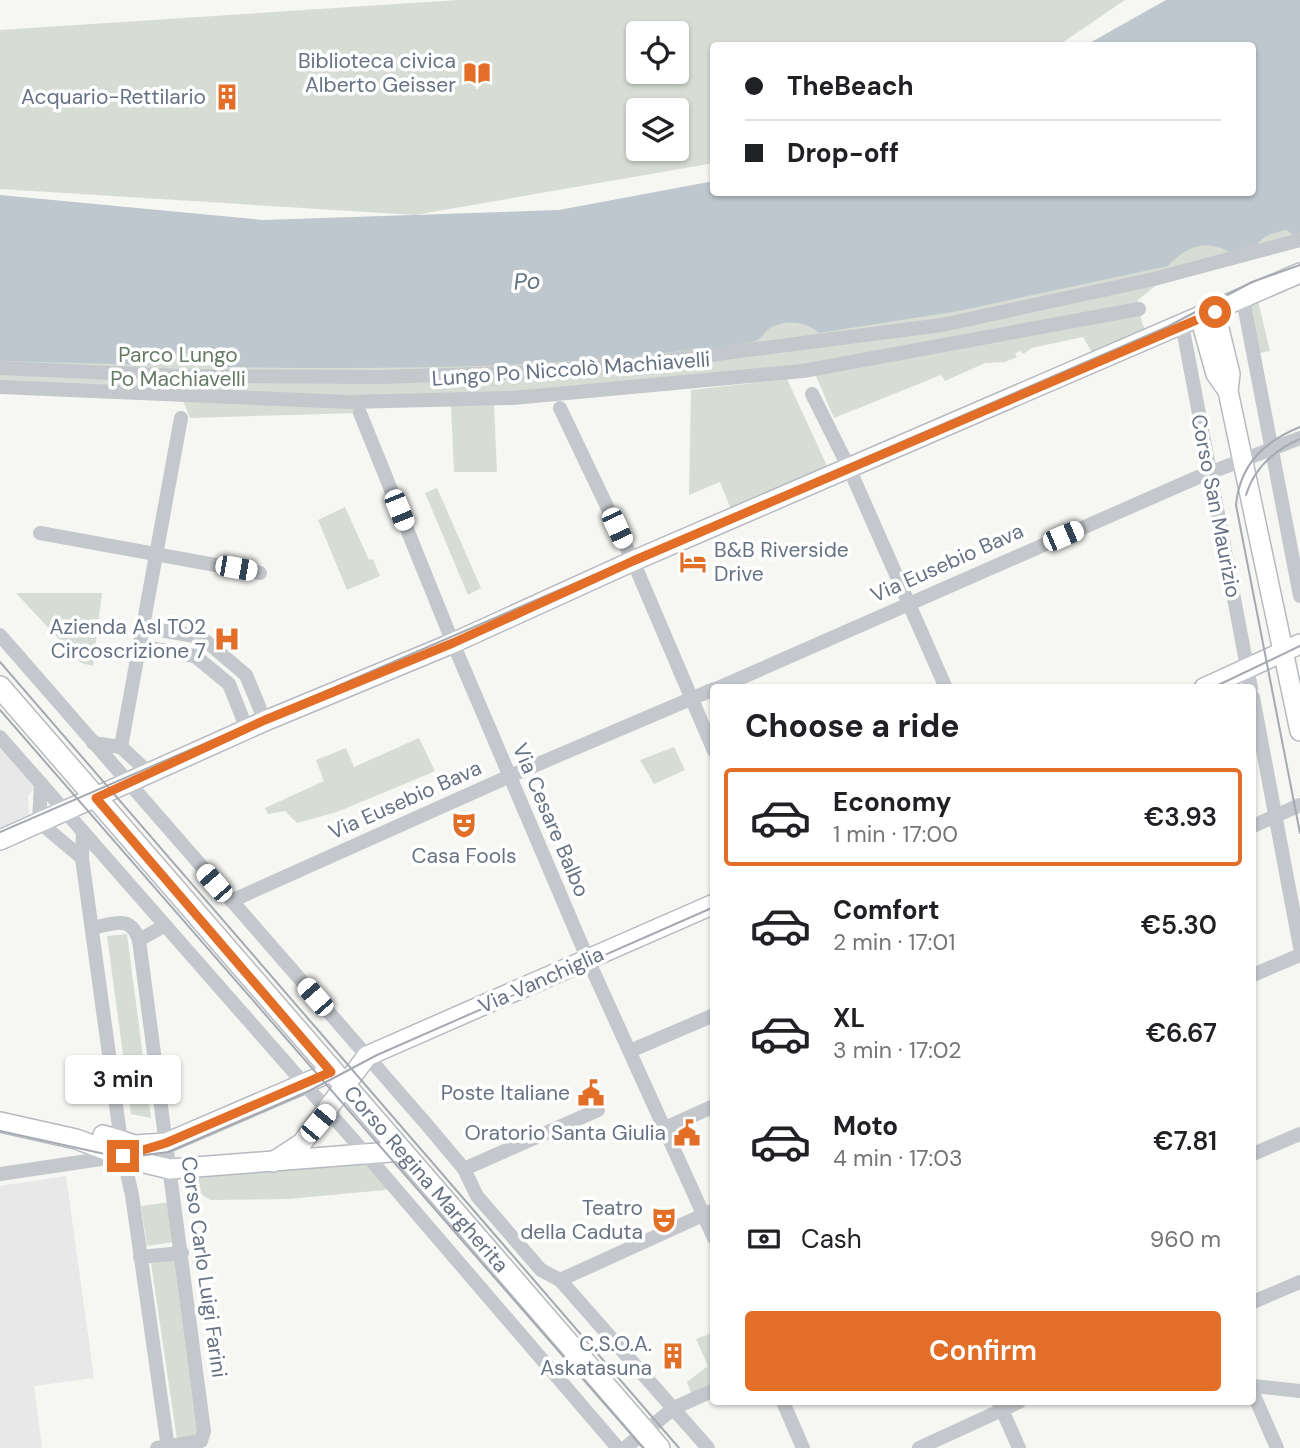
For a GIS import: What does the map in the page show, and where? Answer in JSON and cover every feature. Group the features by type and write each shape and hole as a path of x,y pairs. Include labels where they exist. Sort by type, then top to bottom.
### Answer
{"main road":[{"name":"Corso Regina Margherita","path":"0,687 659,1448"}],"street":[{"path":"0,368 182,376 381,377 534,372 655,362 942,325 1154,279 1300,240"},
{"path":"0,840 256,724 453,643 633,561 1300,274"},
{"path":"1243,300 1295,552 1300,596"},
{"name":"Lungo Po Niccolò Machiavelli","path":"0,387 354,402 513,398 645,388 803,371 1139,309"},
{"name":"Corso San Maurizio","path":"1199,318 1230,374 1228,391 1243,461 1292,647 1300,731"},
{"name":"Corso San Maurizio","path":"1199,318 1209,474 1250,678"},
{"path":"812,394 849,468 944,684"},
{"path":"560,408 633,561 710,742"},
{"name":"Via Cesare Balbo","path":"360,413 453,643 588,959 663,1129 709,1212"},
{"path":"121,747 181,418"},
{"name":"Via Eusebio Bava","path":"1272,448 1284,435 1300,428"},
{"name":"Via Eusebio Bava","path":"727,684 910,602 1300,438"},
{"path":"40,533 260,573"},
{"path":"142,627 201,637 246,675 253,691 256,724"},
{"path":"178,653 181,634"},
{"name":"Corso Regina Margherita","path":"0,635 464,1169 477,1196 541,1270 560,1280 708,1448"},
{"path":"138,646 195,656 229,684 235,697 256,724"},
{"path":"1222,684 1250,678 1292,647"},
{"path":"213,670 224,657"},
{"path":"235,697 253,691"},
{"name":"Via Eusebio Bava","path":"230,901 510,776 710,691"},
{"path":"1256,712 1300,947"},
{"name":"Corso Regina Margherita","path":"0,737 364,1152 618,1448"},
{"path":"93,743 121,747 149,773"},
{"path":"39,822 41,783"},
{"path":"1256,825 1300,805"},
{"path":"39,822 82,858"},
{"name":"Corso Carlo Luigi Farini","path":"83,831 82,858 122,1149 132,1195 164,1447 201,1441 205,1431 139,940"},
{"name":"Via Vanchiglia","path":"367,1056 710,906"},
{"path":"92,928 126,922 132,925 139,940 164,926"},
{"path":"1256,974 1300,955"},
{"path":"630,1051 710,1018"},
{"path":"0,1174 143,1145 166,1143 303,1084 338,1079 367,1056"},
{"path":"273,1162 302,1143 327,1112 338,1079"},
{"path":"663,1129 710,1108"},
{"path":"0,1109 76,1125 122,1149 170,1168 403,1151"},
{"path":"464,1169 598,1110"},
{"path":"0,1122 122,1149"},
{"path":"1256,1153 1300,1134"},
{"path":"560,1280 709,1212"},
{"path":"140,1257 182,1253"},
{"path":"1256,1301 1300,1282"},
{"path":"1256,1386 1300,1391"},
{"path":"625,1448 674,1408 710,1392"},
{"path":"1256,1400 1277,1448"},
{"path":"784,1405 803,1448"},
{"path":"919,1448 1000,1405 1019,1448"}],"shaded area":[{"path":"0,743 37,784 28,796 29,816 0,828"},
{"path":"66,1176 94,1378 34,1386 42,1448 0,1448 0,1186"}],"green space":[{"path":"458,0 1125,0 1063,42 710,42 710,164 415,215 0,189 0,30"},
{"name":"Parco Lungo Po Machiavelli","path":"1300,224 1300,237 1154,279 1155,286 1138,300 1142,323 1149,338 1116,352 1091,351 1083,337 1032,348 1023,354 1021,351 1015,353 1017,357 1005,362 985,363 945,381 941,375 834,418 813,369 645,388 353,402 0,387 0,347 1183,241"},
{"path":"1258,301 1270,351 1255,354 1245,306"},
{"path":"787,379 828,468 732,512 720,482 689,495 691,390"},
{"path":"182,398 350,403 360,413 190,418"},
{"path":"494,405 497,472 454,472 451,406"},
{"path":"437,488 481,588 468,595 425,493"},
{"path":"345,507 369,560 373,559 380,576 347,590 318,520"},
{"path":"16,593 102,593 93,666 81,663"},
{"path":"419,738 435,771 337,812 297,823 285,811 268,814 265,808 324,781 316,760 346,748 354,767"},
{"path":"674,747 685,770 654,784 640,760"},
{"path":"127,934 151,1118 131,1114 107,936"},
{"path":"364,1152 396,1189 288,1199 210,1200 197,1191 194,1173"},
{"path":"169,1202 174,1242 147,1246 141,1206"},
{"path":"177,1259 202,1437 177,1440 151,1263"},
{"path":"710,1334 710,1384 691,1393 687,1382 708,1366 696,1339"}],"water":[{"name":"Po","path":"1166,0 1300,0 1300,232 1294,235 1286,230 1277,232 1257,245 1229,252 1204,245 1181,254 1168,266 958,311 819,333 809,326 789,322 770,328 757,340 748,343 637,356 395,368 214,367 208,358 183,353 158,356 151,365 0,361 0,195 263,220 559,210 710,182 710,196 1256,196 1256,42 1091,42"}],"tram line":[{"path":"0,832 1167,327 1252,282 1300,265"},
{"path":"1300,427 1275,440 1256,456 1238,490 1236,505 1300,833"},
{"path":"1246,495 1260,468 1282,449 1300,439"},
{"path":"1220,684 1300,646"},
{"path":"0,662 679,1448"},
{"path":"0,710 643,1448"},
{"path":"0,1131 123,1158 168,1152 309,1091 377,1055 710,909"}],"place":[{"name":"Biblioteca civica Alberto Geisser","path":"477,73"},
{"name":"Acquario-Rettilario","path":"227,97"},
{"name":"B&B Riverside Drive","path":"693,562"},
{"name":"Azienda Asl TO2 Circoscrizione 7","path":"227,639"},
{"name":"Casa Fools","path":"464,825"},
{"name":"Poste Italiane","path":"591,1093"},
{"name":"Oratorio Santa Giulia","path":"687,1133"},
{"name":"Teatro della Caduta","path":"664,1220"},
{"name":"C.S.O.A. Askatasuna","path":"673,1356"}],"route":[{"path":"123,1156 166,1143 331,1072 96,798 265,720 453,643 633,561 1215,312"}]}
